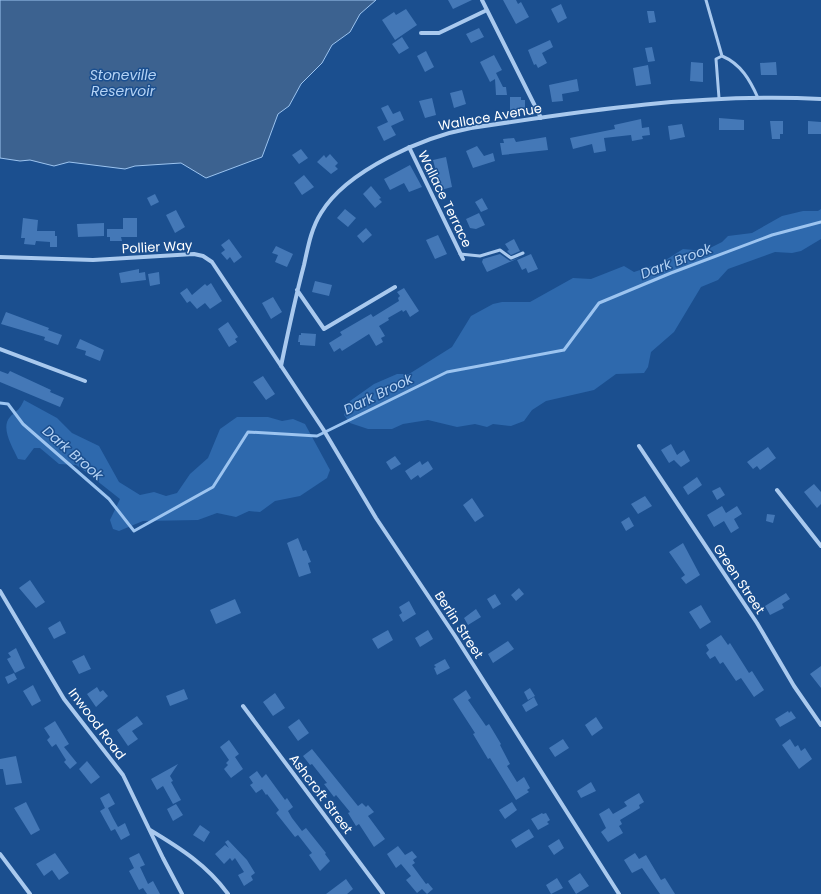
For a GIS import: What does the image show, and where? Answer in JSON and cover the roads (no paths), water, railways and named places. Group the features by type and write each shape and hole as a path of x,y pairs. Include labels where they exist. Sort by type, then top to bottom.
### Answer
{"street":[{"path":"482,0 541,118"},
{"path":"420,33 439,33 487,10"},
{"name":"Wallace Avenue","path":"281,367 297,290 312,232 321,212 327,204 366,171 409,148 431,138 459,130 669,101 719,98 821,99"},
{"name":"Wallace Terrace","path":"409,148 463,259"},
{"name":"Pollier Way","path":"0,257 73,260 194,254 202,256 209,259 217,268 281,367"},
{"path":"297,290 324,329 395,287"},
{"path":"0,349 85,381"},
{"name":"Berlin Street","path":"281,367 326,435 376,518 455,636 619,894"},
{"name":"Green Street","path":"639,446 757,623 794,686 821,725"},
{"path":"777,490 821,546"},
{"name":"Inwood Road","path":"0,591 66,703 123,775 182,894"},
{"name":"Ashcroft Street","path":"243,706 383,894"},
{"path":"149,830 186,852 205,867 228,894"},
{"path":"0,854 30,894"}],"lane":[{"path":"706,0 722,56 733,61 750,79 758,98"},
{"path":"719,98 716,59 722,56"},
{"path":"460,254 480,256 500,250 511,258 522,253"}],"water":[{"name":"Stoneville Reservoir","path":"0,0 376,0 360,14 350,32 332,45 322,63 301,84 289,106 278,114 262,157 206,178 181,163 135,166 125,169 69,162 54,166 30,160 20,161 0,158"}],"waterway":[{"name":"Dark Brook","path":"0,403 8,404 23,424 109,499 134,531 213,487 248,432 317,436 447,372 564,350 599,303 671,273 772,235 821,222"}]}
